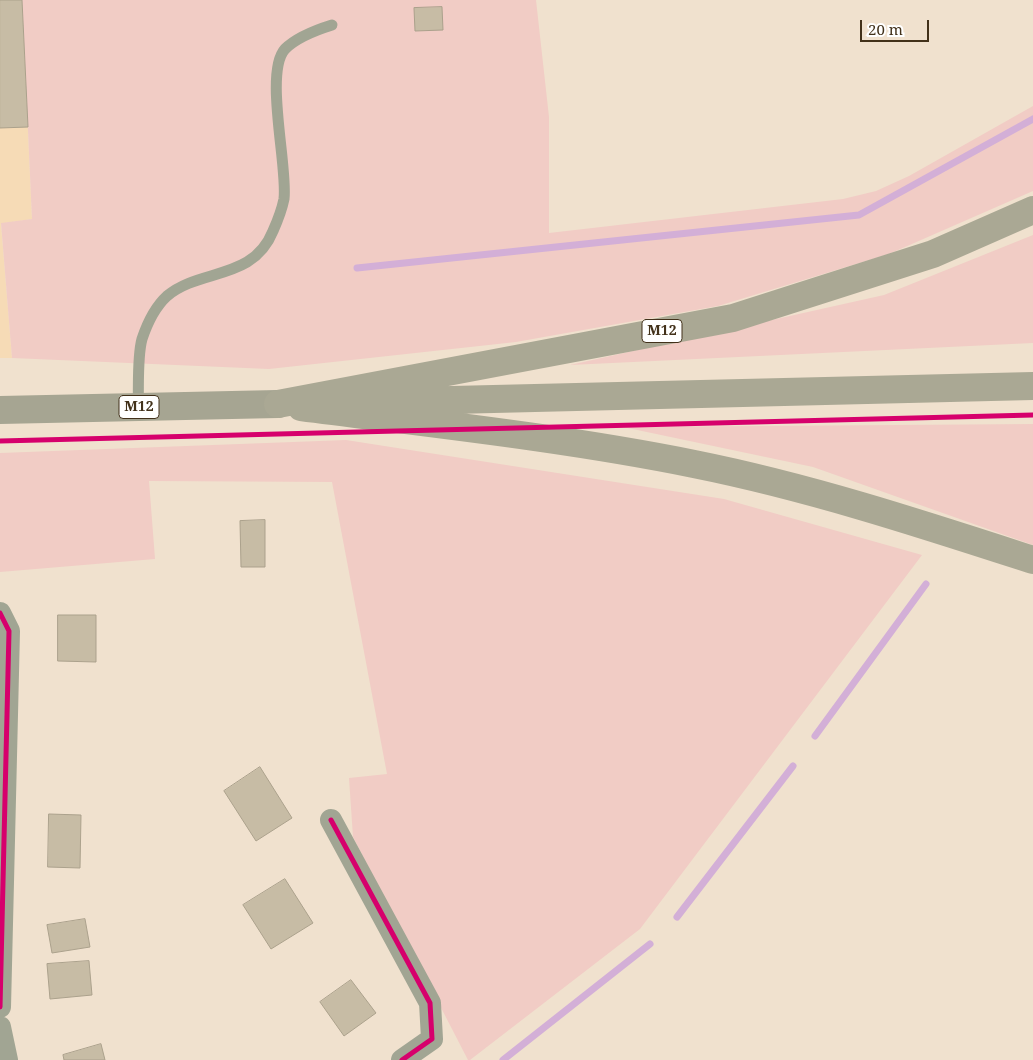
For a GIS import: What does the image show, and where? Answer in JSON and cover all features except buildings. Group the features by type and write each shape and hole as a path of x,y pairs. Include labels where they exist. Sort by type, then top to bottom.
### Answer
{"highway":[{"name":"М12","path":"278,404 733,318 933,254 1033,210"},
{"name":"М12","path":"278,404 1033,386"},
{"name":"М12","path":"278,404 587,445 696,465 888,512 1033,560"}],"main road":[{"name":"М12","path":"0,410 278,404"}],"street":[{"path":"0,613 9,631 0,1006"},
{"path":"331,820 430,1003 432,1039 402,1060"},
{"path":"0,1026 8,1060"}],"lane":[{"path":"138,407 142,341 151,317 166,297 185,285 230,272 254,258 272,234 284,199 276,72 284,50 312,32 332,25"}],"shaded area":[{"path":"0,0 22,0 32,219 1,224 12,358 0,358"},
{"path":"22,0 536,0 549,117 549,233 843,199 876,191 909,176 1033,106 1033,191 889,254 718,306 516,342 269,369 12,358 1,223 32,219"},
{"path":"1033,235 1033,343 570,365 884,295"},
{"path":"1033,424 1033,545 813,467 623,427"},
{"path":"346,440 724,499 922,555 640,929 470,1060 468,1060 353,837 349,778 387,774 332,482 149,481 155,559 0,572 0,453"}],"waterway":[{"path":"357,268 859,215 1033,119"},
{"path":"815,736 926,584"},
{"path":"677,917 793,766"},
{"path":"503,1060 650,944"}],"cycle path":[{"path":"0,441 1033,415"},
{"path":"0,613 9,631 0,1007"},
{"path":"331,820 430,1003 432,1039 402,1060"}]}
